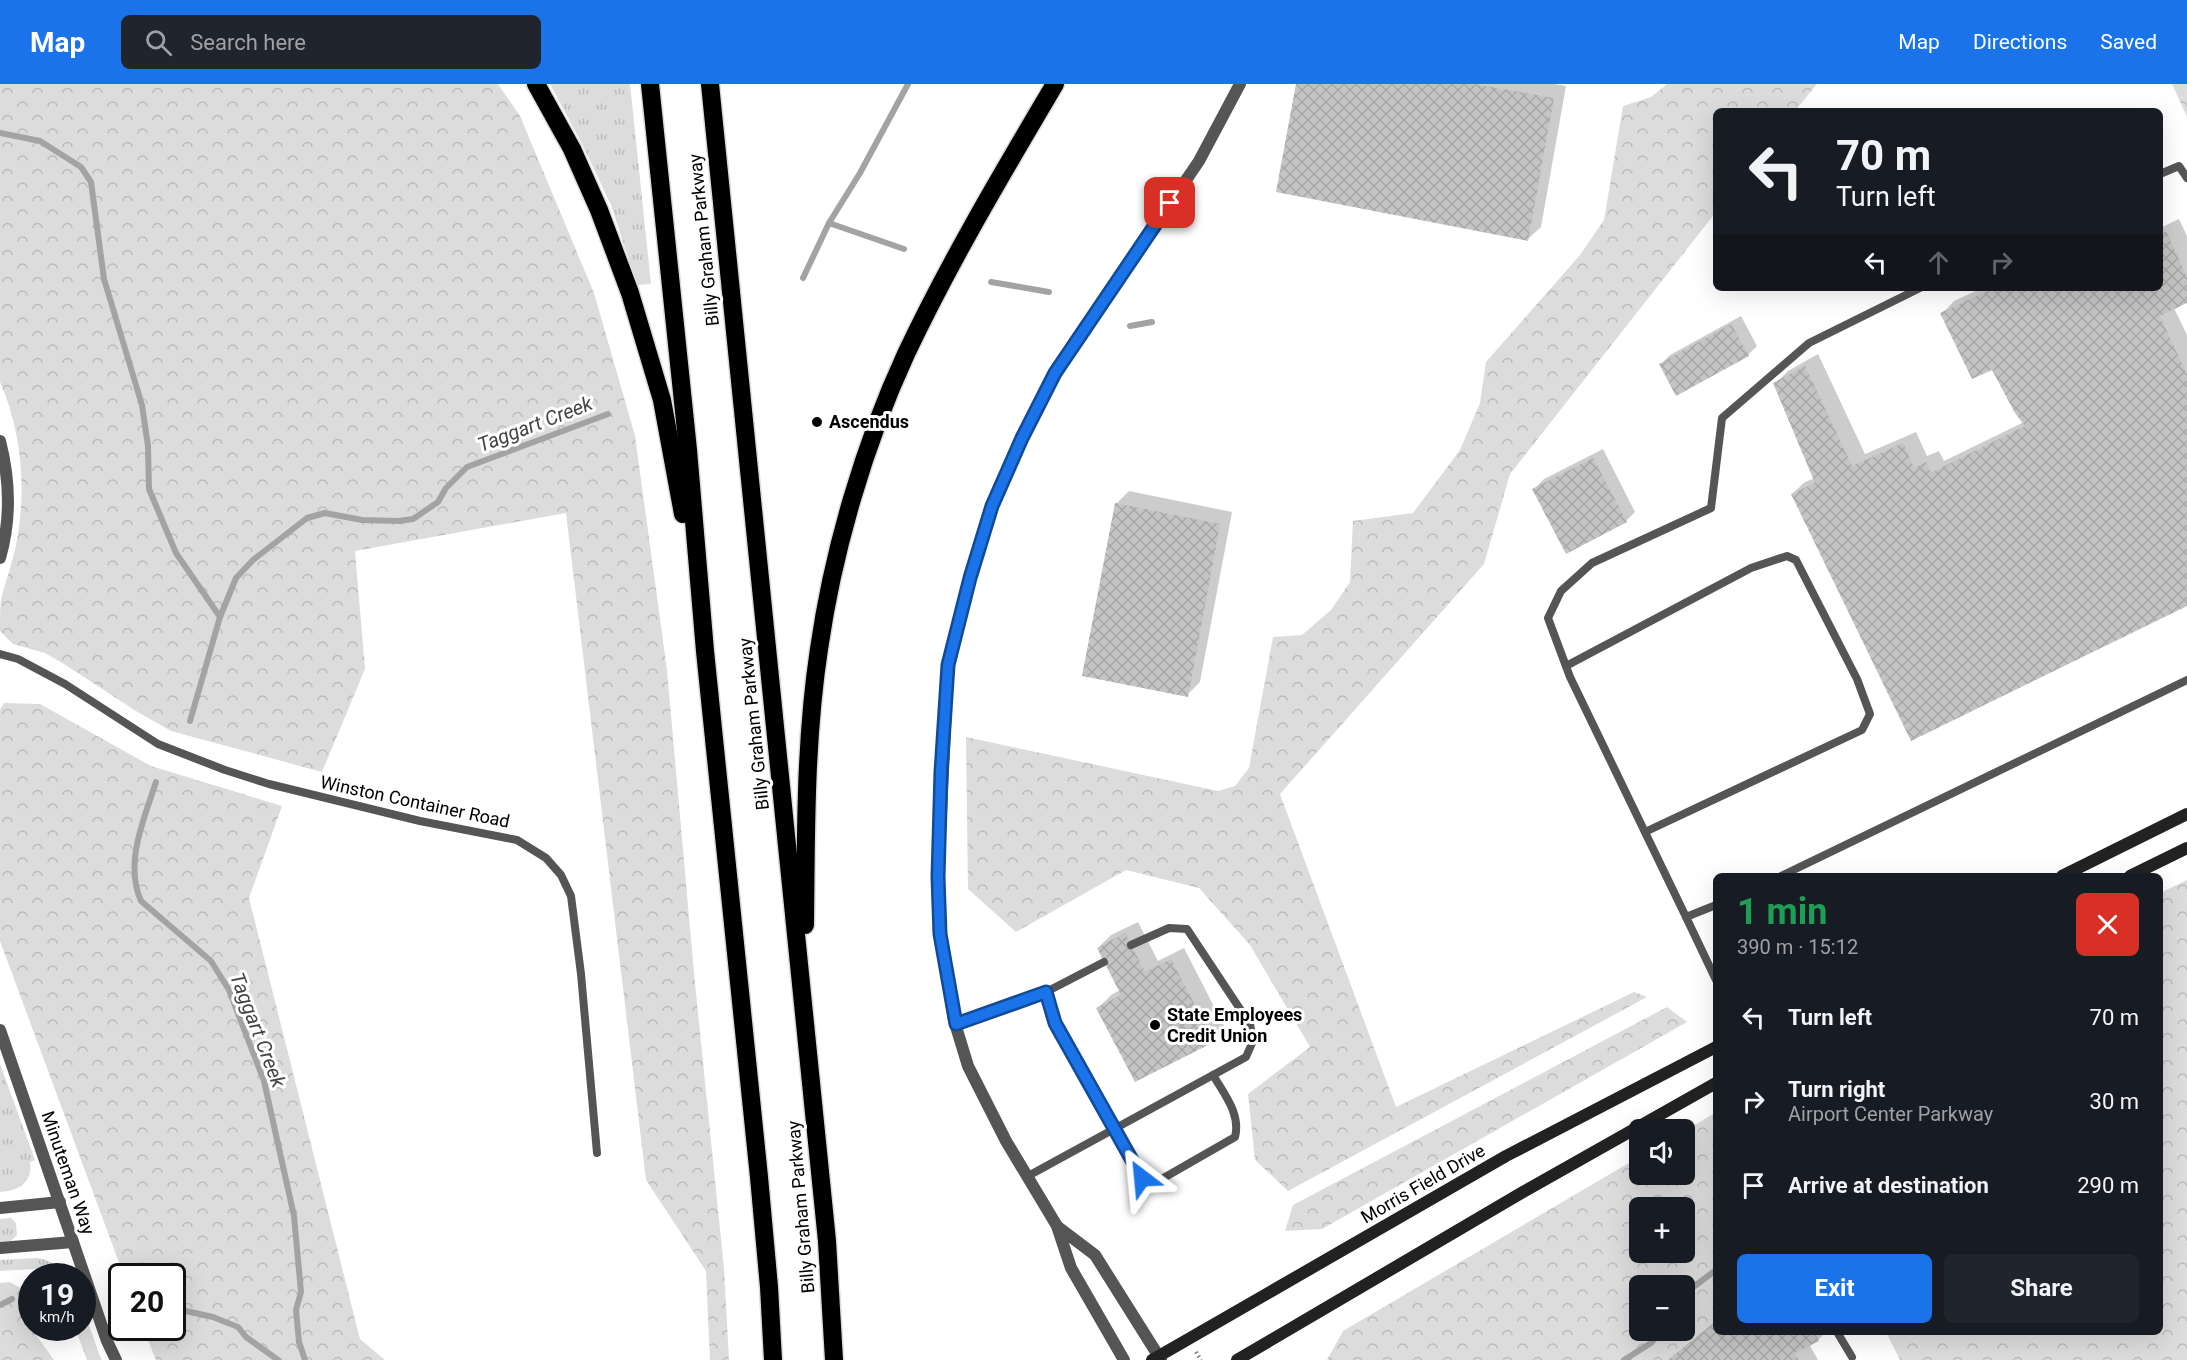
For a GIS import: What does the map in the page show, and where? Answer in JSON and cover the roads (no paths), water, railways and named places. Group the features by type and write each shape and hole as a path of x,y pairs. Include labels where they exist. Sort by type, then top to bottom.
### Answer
{"highway":[{"path":"536,84 572,149 603,220 630,293 659,389 705,651"},
{"name":"Billy Graham Parkway","path":"650,84 760,1188 773,1360"},
{"name":"Billy Graham Parkway","path":"710,84 827,1241 834,1360"},
{"path":"804,1017 808,746 819,648 835,564 853,497 878,424 905,356 941,284 1055,84"}],"street":[{"path":"1124,1360 1071,1268 1057,1226 1006,1141 968,1066 956,1024 940,934 938,877 941,772 948,665 970,578 992,506 1022,438 1055,373 1199,161 1240,84"},
{"path":"0,441 5,460 8,490 8,519 0,558"},
{"path":"2068,873 2187,814"},
{"path":"2136,873 2187,848"},
{"name":"Minuteman Way","path":"0,1030 72,1242 116,1360"},
{"name":"Morris Field Drive","path":"1157,1359 1506,1156 1713,1049"},
{"path":"1237,1360 1523,1192 1713,1085"},
{"path":"0,1208 60,1202"},
{"path":"1057,1226 1095,1255 1157,1359"},
{"path":"0,1248 72,1242"}],"lane":[{"path":"2163,173 2179,166 2187,178"},
{"path":"1713,974 1566,666 1548,618 1561,591 1592,563 1711,508 1722,418 1809,343 1914,291"},
{"path":"1566,666 1750,568 1786,556 1796,560 1857,680 1870,714 1862,730 1645,832"},
{"name":"Winston Container Road","path":"0,654 18,659 65,684 158,744 225,770 292,790 517,840 546,858 561,875 571,896 581,974 597,1153"},
{"path":"1787,873 2187,680"},
{"path":"1686,917 1713,906"},
{"path":"1028,1176 1246,1057 1253,1041 1250,1024 1187,929 1169,928 1131,945"},
{"path":"956,1024 1046,992 1104,962"},
{"path":"1046,992 1055,1023 1142,1178 1153,1184 1235,1137 1237,1129 1235,1114 1213,1074"},
{"path":"1839,1335 1852,1357"}],"waterway":[{"name":"Taggart Creek","path":"803,278 829,223 860,173 908,84"},
{"path":"0,133 40,141 81,167 91,182 104,279 142,405 148,446 149,489 176,553 220,617"},
{"path":"829,223 904,249"},
{"path":"991,282 1049,292"},
{"path":"1130,326 1152,322"},
{"name":"Taggart Creek","path":"190,721 220,617 236,578 253,560 307,518 325,513 362,520 413,519 438,502 446,488 467,467 608,414"},
{"name":"Taggart Creek","path":"156,782 141,826 135,856 136,886 141,901 211,961 229,990 264,1081 294,1216 301,1292 296,1310 299,1342 305,1360"},
{"path":"1695,1286 1713,1272"},
{"path":"0,1305 12,1299"},
{"path":"186,1311 213,1317 238,1327 246,1337 278,1360"},
{"path":"1624,1360 1653,1341"}],"place":[{"name":"Ascendus","path":"817,422"},
{"name":"State Employees Credit Union","path":"1155,1025"}]}
